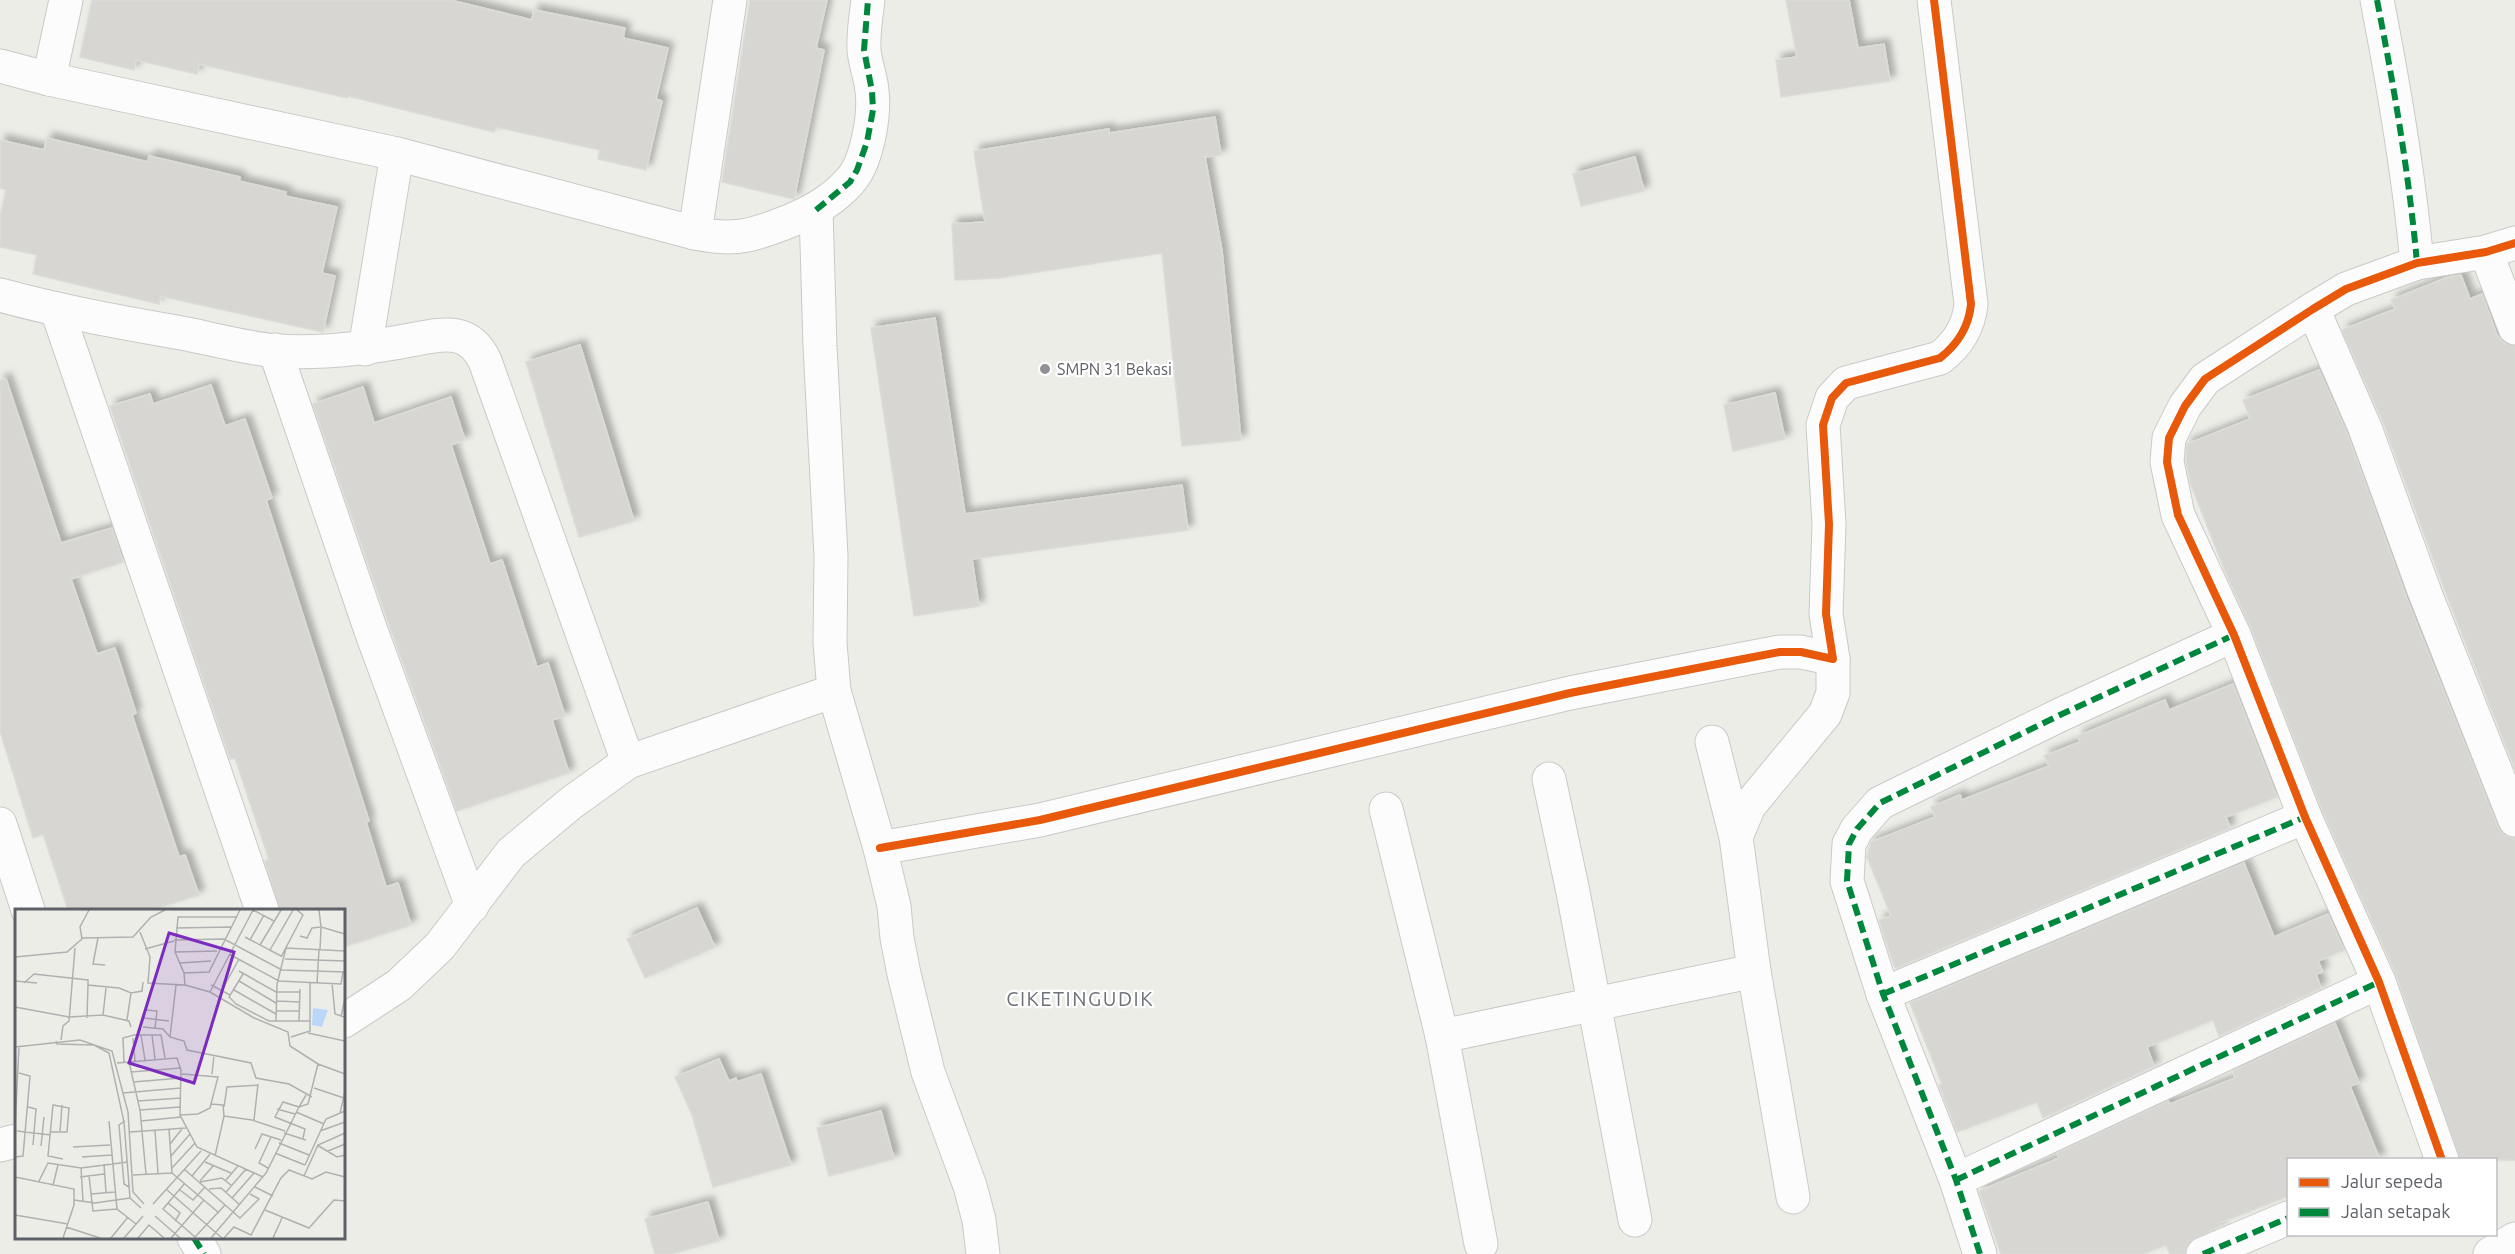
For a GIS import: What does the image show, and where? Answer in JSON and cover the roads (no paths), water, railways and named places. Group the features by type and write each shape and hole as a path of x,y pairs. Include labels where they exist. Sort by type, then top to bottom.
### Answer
{"street":[{"path":"49,79 66,0"},
{"path":"695,233 730,0"},
{"path":"0,66 49,79 397,154 695,233 735,238 768,229 816,210 850,182 857,170 867,142 873,110 872,91 864,50 868,0"},
{"path":"1736,837 1749,806 1825,714 1833,693 1833,659 1826,614 1829,524 1822,425 1828,405 1836,392 1846,383 1940,358 1952,348 1970,319 1971,304 1934,0"},
{"path":"2377,0 2406,163 2417,263"},
{"path":"364,349 397,154"},
{"path":"816,210 820,345 831,556 830,643 834,691 880,848 894,906 904,974 928,1072 970,1186 979,1220 983,1254"},
{"path":"2437,1158 2379,982 2305,817 2234,635 2178,515 2167,462 2169,438 2185,406 2205,379 2346,289 2417,263 2501,247 2515,328"},
{"path":"0,295 57,310 275,351 364,349 438,334 471,340 479,348 628,762"},
{"path":"2313,309 2365,428 2425,593 2515,820"},
{"path":"57,310 262,909"},
{"path":"275,351 370,628 472,906"},
{"path":"1980,1254 1956,1180 1883,994 1848,881 1850,844 1868,816 1880,803 2062,714 2234,635"},
{"path":"880,848 1040,820 1570,693 1780,652 1801,652 1833,659"},
{"path":"345,1020 399,985 440,946 511,853 572,803 628,762 834,691"},
{"path":"1712,742 1736,837 1754,971 1793,1197"},
{"path":"1549,779 1635,1220"},
{"path":"1386,809 1442,1036 1481,1244"},
{"path":"1883,994 2305,817"},
{"path":"0,824 28,909"},
{"path":"1442,1036 1754,971"},
{"path":"1956,1180 2379,982"},
{"path":"0,1145 15,1141"},
{"path":"2203,1254 2287,1219"},
{"path":"2476,1236 2484,1254"},
{"path":"195,1239 204,1254"},
{"path":"2490,1254 2515,1239"}],"place":[{"name":"SMPN 31 Bekasi","path":"1045,369"}],"district":[{"name":"CIKETINGUDIK","path":"1080,999"}]}
